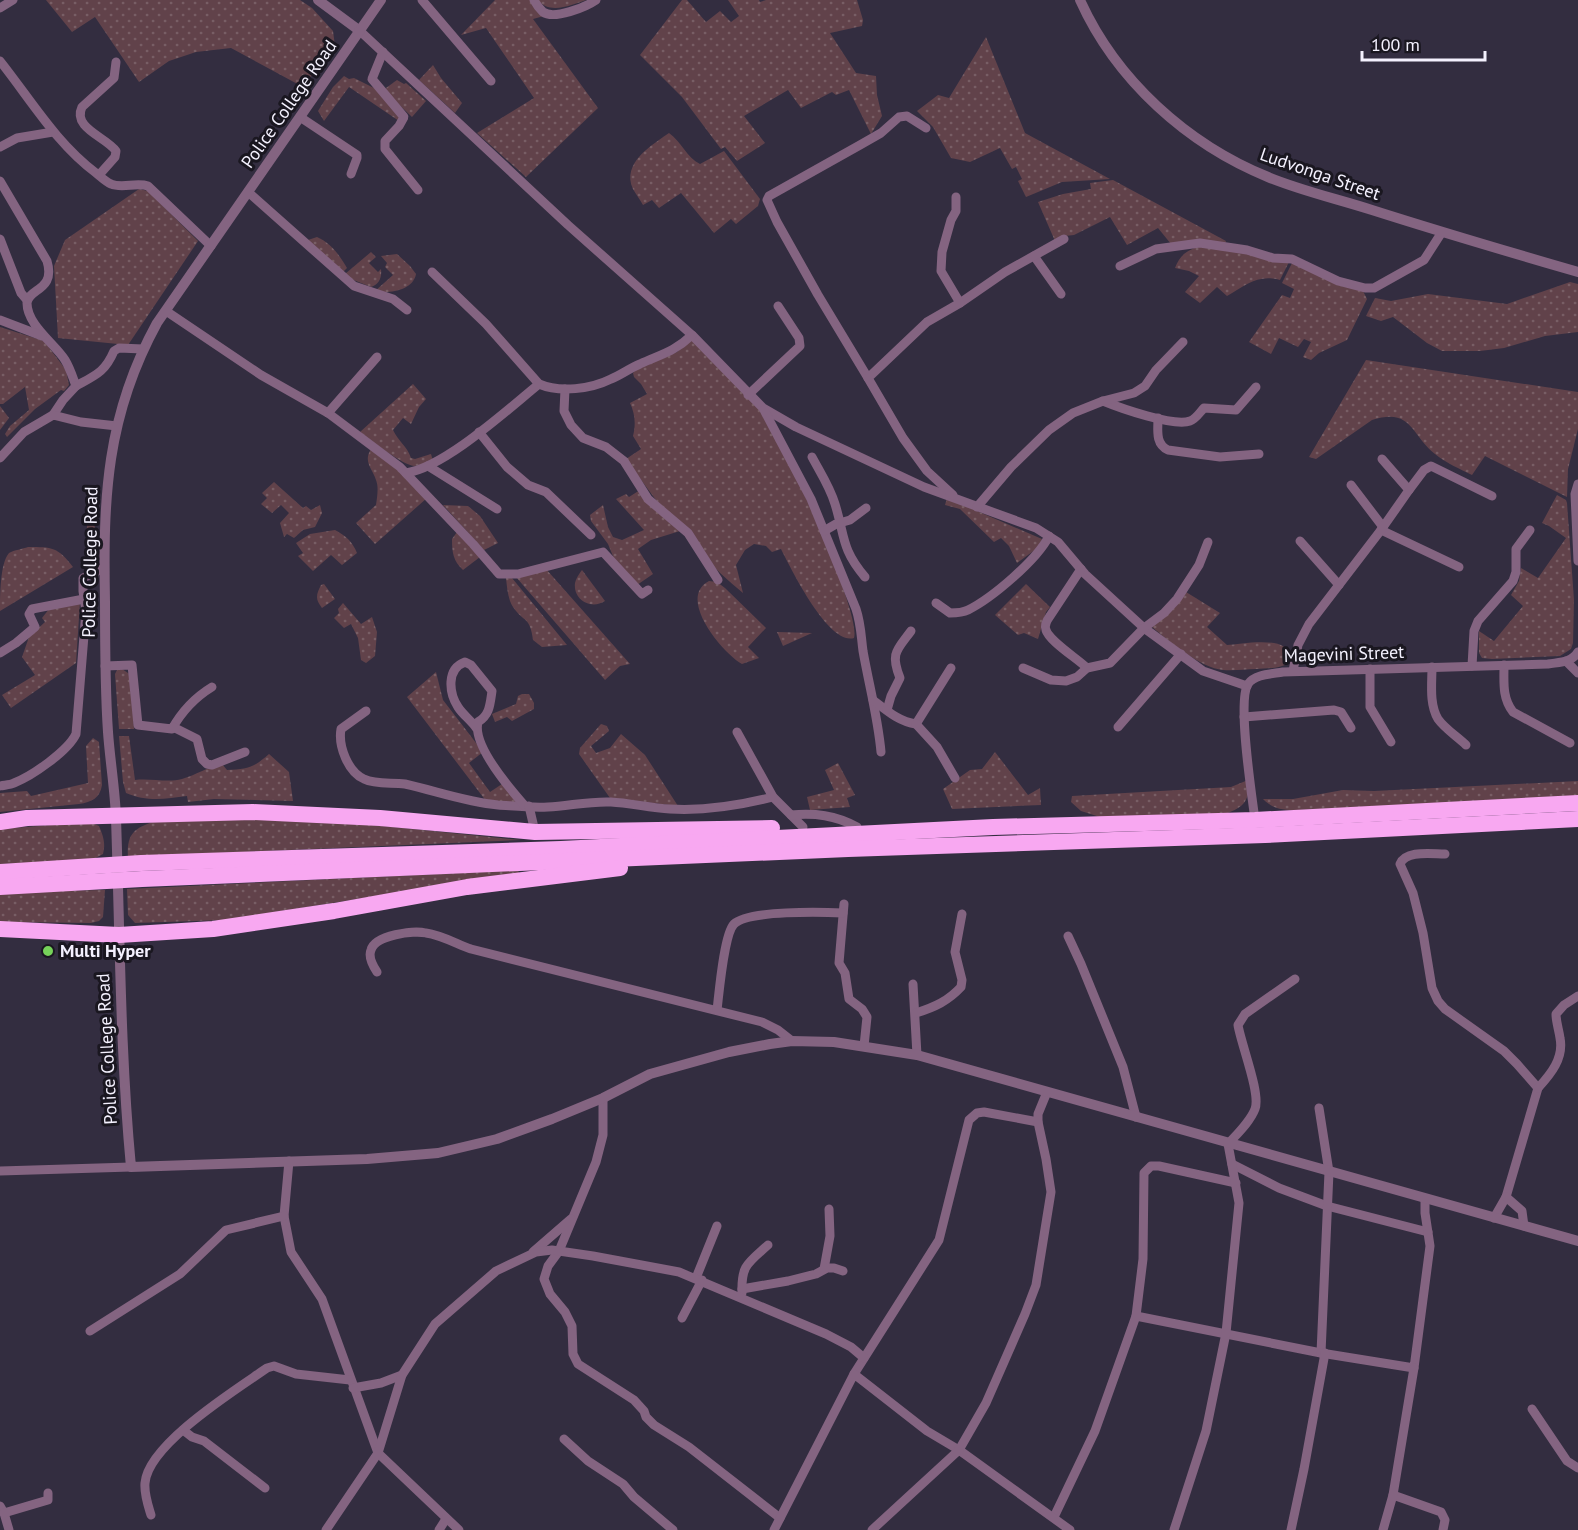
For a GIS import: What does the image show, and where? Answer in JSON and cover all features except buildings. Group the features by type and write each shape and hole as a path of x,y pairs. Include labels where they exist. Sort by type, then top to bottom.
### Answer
{"highway":[{"path":"0,822 27,818 116,815 312,813 535,832 1255,820 1578,803"},
{"path":"142,871 1265,835 1578,819"},
{"path":"0,887 83,875 142,871 993,826"},
{"path":"0,929 119,935 213,929 334,911 467,887 633,867 848,849"},
{"path":"0,872 83,875"}],"street":[{"path":"0,8 13,0"},
{"path":"318,0 360,31 568,225 693,335 748,395 763,408 796,427 924,487 1036,528 1058,542 1081,569 1144,628 1203,671 1247,686 1244,717 1255,820"},
{"name":"Police College Road","path":"131,1167 125,1103 116,815 105,666 104,532 109,467 117,426 126,394 143,350 166,311 381,0"},
{"path":"422,0 491,81"},
{"path":"534,0 544,12 550,14 561,14 596,0"},
{"name":"Ludvonga Street","path":"1080,0 1090,23 1106,49 1133,82 1162,111 1194,136 1228,157 1268,177 1578,272"},
{"path":"383,52 372,79 404,117 385,141 384,146 418,190"},
{"path":"0,61 53,132 86,165 111,184 148,186 211,246"},
{"path":"99,175 115,157 116,151 86,126 79,113 82,107 114,78 116,62"},
{"path":"926,128 907,116 899,117 877,135 806,174 767,200 800,264 903,438 927,471 954,497"},
{"path":"300,117 357,155 351,174"},
{"path":"0,147 17,138 53,132"},
{"path":"0,181 50,270 47,282 27,300"},
{"path":"248,192 354,286 393,299 407,310"},
{"path":"956,197 956,211 951,220 942,252 941,272 960,303"},
{"path":"1120,266 1156,249 1200,243 1247,250 1273,258 1292,259 1338,281 1374,288 1424,260 1442,232"},
{"path":"0,239 21,293 27,300 27,306 34,322 42,336 55,347 66,362 76,386"},
{"path":"868,378 927,322 960,303 1005,272 1064,239"},
{"path":"1034,256 1061,294"},
{"path":"432,272 486,324 539,384 549,388 565,389 609,380 639,364 678,348 693,335"},
{"path":"748,395 800,346 799,338 778,306"},
{"path":"166,311 261,375 328,413 406,473 499,574 518,574 603,552 642,594 648,590"},
{"path":"0,321 42,336"},
{"path":"977,507 1011,466 1049,430 1073,413 1103,401 1134,393 1145,386 1156,370 1183,342"},
{"path":"0,458 24,432 53,416 76,386 108,365 114,351 120,348 143,350"},
{"path":"328,413 377,357"},
{"path":"406,473 428,466 479,432 539,384"},
{"path":"1103,401 1127,411 1186,422 1195,418 1204,408 1236,410 1256,387"},
{"path":"565,389 564,411 571,425 583,438 606,447 624,461 648,500 688,532 718,580"},
{"path":"763,408 811,499 861,624 863,649 881,753"},
{"path":"53,416 117,426"},
{"path":"1158,418 1160,442 1162,447 1168,450 1220,457 1258,454"},
{"path":"479,432 507,467 528,485 546,492 591,536"},
{"path":"812,457 831,492 844,544 851,561 865,577"},
{"path":"1382,459 1409,490"},
{"path":"428,466 497,509"},
{"path":"1293,671 1298,645 1309,624 1424,470 1431,466 1492,496"},
{"path":"1351,484 1382,529 1459,567"},
{"path":"1578,484 1575,494 1578,561"},
{"path":"824,531 850,520 866,508"},
{"path":"1472,666 1474,631 1478,621 1512,581 1516,572 1516,549 1530,531"},
{"path":"936,603 950,613 967,610 1024,568 1038,555 1049,536"},
{"path":"1300,541 1339,585"},
{"path":"1023,668 1036,676 1066,681 1077,677 1087,668 1110,663 1177,598 1199,565 1208,542"},
{"path":"0,786 13,783 30,774 72,743 76,734 86,611 83,578 104,568"},
{"path":"1081,569 1050,616 1046,630 1050,638 1087,668"},
{"path":"0,652 16,644 34,627 29,614 32,609 84,599"},
{"path":"887,710 900,678 894,658 897,649 911,631"},
{"path":"1578,652 1574,658 1566,661 1578,673"},
{"path":"1118,727 1180,654"},
{"name":"Magevini Street","path":"1247,686 1264,675 1293,671 1566,661"},
{"path":"477,729 478,722 486,718 489,711 492,691 471,665 465,662 458,665 453,673 452,694 457,705 477,729 485,750 508,787 527,806 535,832"},
{"path":"105,666 132,665 138,725 172,729 184,710 198,696 212,687"},
{"path":"1504,665 1504,696 1513,712 1570,742"},
{"path":"1432,667 1432,700 1439,721 1466,745"},
{"path":"916,724 951,668"},
{"path":"1370,669 1370,707 1391,742"},
{"path":"873,700 907,723 916,724 937,747 955,778"},
{"path":"1244,717 1334,710 1341,712 1351,728"},
{"path":"366,711 341,729 339,738 342,751 362,778 372,782 401,783 472,802 548,807 613,802 639,806 706,809 739,806 773,797"},
{"path":"173,727 197,739 202,759 207,764 213,765 245,752"},
{"path":"737,732 773,797 803,827"},
{"path":"791,815 830,816 857,827"},
{"path":"1445,854 1408,856 1403,858 1400,864 1415,899 1434,994 1445,1009 1517,1064 1538,1088"},
{"path":"717,1010 725,955 734,924 742,920 782,913 843,909 839,963 845,973 849,999 862,1009 867,1017 864,1046"},
{"path":"916,1013 938,1006 962,987 955,952 962,914"},
{"path":"377,972 370,956 375,942 414,932 428,933 471,949 762,1022 778,1030 792,1041"},
{"path":"1068,936 1123,1067 1136,1117"},
{"path":"1228,1143 1242,1128 1256,1105 1251,1073 1243,1051 1238,1024 1245,1014 1295,979"},
{"path":"913,984 917,1055"},
{"path":"1494,1218 1506,1197 1538,1088 1559,1059 1561,1048 1557,1014 1564,1005 1578,996"},
{"path":"0,1171 367,1159 438,1153 497,1139 603,1098 650,1074 690,1062 729,1052 792,1041 834,1042 917,1055 1578,1242"},
{"path":"872,1530 959,1450 986,1403 1025,1314 1036,1285 1051,1192 1038,1122 1038,1114 1047,1092"},
{"path":"603,1098 603,1135 596,1162 559,1251 548,1266 544,1279 550,1294 565,1312 572,1326 573,1354 578,1364 634,1400 654,1425 689,1447 780,1518"},
{"path":"1291,1530 1304,1469 1323,1353 1329,1172 1319,1108"},
{"path":"774,1530 854,1374 939,1240 969,1120 977,1113 984,1112 1038,1122"},
{"path":"1174,1530 1206,1431 1226,1333 1239,1218 1236,1183 1228,1143"},
{"path":"289,1161 284,1216 291,1252 322,1299 378,1453 459,1530"},
{"path":"1233,1164 1280,1188 1327,1206 1428,1232"},
{"path":"1054,1517 1095,1431 1136,1316 1143,1258 1146,1170 1151,1166 1159,1166 1236,1183"},
{"path":"1506,1197 1522,1211 1524,1227"},
{"path":"1383,1530 1394,1495 1430,1246 1425,1199"},
{"path":"824,1269 830,1236 829,1209"},
{"path":"90,1331 180,1274 226,1230 284,1216"},
{"path":"529,1255 573,1217"},
{"path":"682,1318 699,1279 717,1226"},
{"path":"742,1294 742,1276 747,1264 768,1245"},
{"path":"326,1530 378,1453 402,1374 435,1324 496,1271 529,1255 552,1250 645,1264 679,1272 742,1294 851,1347 864,1358"},
{"path":"742,1294 816,1274 824,1269 834,1268 843,1271"},
{"path":"1136,1316 1323,1353 1414,1368"},
{"path":"151,1515 145,1483 148,1470 163,1450 199,1416 267,1368 274,1366 296,1374 352,1384 381,1383 402,1374"},
{"path":"854,1374 927,1431 959,1450 1068,1529"},
{"path":"1532,1408 1567,1461 1578,1468"},
{"path":"183,1430 192,1437 204,1441 265,1488"},
{"path":"564,1439 588,1461 623,1484 634,1497 673,1530"},
{"path":"9,1530 2,1509 48,1500 48,1493"},
{"path":"1394,1495 1441,1512 1445,1520 1443,1530"},
{"path":"439,1530 446,1519"}],"shaded area":[{"path":"46,0 300,0 312,8 333,31 335,46 303,87 231,48 196,52 169,61 139,82 95,17 72,32"},
{"path":"495,0 531,0 544,16 533,19 598,108 526,177 477,133 534,98 486,28 461,35"},
{"path":"538,0 586,0 554,8 543,5"},
{"path":"682,0 687,0 706,22 720,11 731,22 739,16 728,0 759,0 760,2 766,0 857,0 863,20 862,26 830,33 856,73 876,76 877,95 882,116 871,134 849,90 836,95 832,92 801,108 788,90 744,116 765,143 737,161 725,147 721,149 682,97 640,55"},
{"path":"986,37 1025,133 1110,179 1062,182 1026,197 1018,181 1022,179 1016,167 1012,169 1000,148 970,162 951,158 933,127 917,111 938,95 949,98"},
{"path":"433,65 462,103 455,113 419,80"},
{"path":"344,76 349,79 354,78 378,90 400,114 399,121 349,87 324,121 318,111 333,87"},
{"path":"397,80 406,83 426,101 412,117 387,93 386,88"},
{"path":"669,133 691,158 700,164 724,151 760,199 758,206 736,224 731,219 714,233 681,193 659,208 652,200 643,205 633,189 630,180 631,171 647,149"},
{"path":"1113,180 1226,241 1225,244 1171,244 1158,228 1127,245 1110,217 1074,235 1055,241 1038,202 1063,194 1091,189 1090,183"},
{"path":"139,189 148,191 198,241 128,345 58,338 54,266 65,240"},
{"path":"317,237 331,246 338,254 347,268 343,272 308,240"},
{"path":"1202,246 1244,251 1289,262 1280,280 1265,278 1246,285 1227,296 1217,287 1200,303 1185,292 1199,276 1175,268 1186,253"},
{"path":"371,252 376,257 369,263 378,272 381,269 381,272 378,282 371,287 345,274"},
{"path":"397,254 416,274 414,280 399,290 375,291 393,275 385,267 387,263 381,256"},
{"path":"1292,263 1362,289 1367,299 1347,340 1319,353 1311,360 1303,357 1311,342 1304,339 1298,347 1279,338 1271,354 1249,342 1282,295 1290,298 1294,289 1282,283"},
{"path":"1570,282 1578,284 1578,332 1545,336 1504,348 1480,351 1442,351 1427,343 1393,317 1381,321 1366,316 1375,298 1391,301 1428,294 1507,304"},
{"path":"0,327 44,341 66,370 69,385 64,391 61,390 35,409 7,437 5,434 10,426 29,410 25,387 0,404"},
{"path":"692,339 745,393 771,428 801,488 833,562 846,596 853,622 854,638 844,637 833,630 823,619 802,588 781,549 772,552 766,546 754,544 745,550 736,565 743,593 695,547 666,513 626,459 641,449 633,436 634,419 630,403 647,394 633,373 637,369 677,352"},
{"path":"1366,360 1578,392 1578,429 1568,469 1567,497 1485,456 1472,475 1439,457 1427,447 1410,425 1395,417 1372,420 1316,459 1309,457"},
{"path":"413,384 426,399 419,407 411,424 403,418 393,430 411,458 431,454 433,461 414,466 395,457 360,432"},
{"path":"0,406 9,418 0,430"},
{"path":"371,449 386,459 427,498 375,544 356,523 376,505 377,483 368,461"},
{"path":"274,482 303,508 306,506 311,510 320,505 322,513 315,527 303,530 294,538 287,534 284,537 280,523 289,513 281,505 272,513 261,504 267,498 262,493"},
{"path":"640,490 680,531 651,540 638,549 653,574 637,585 615,561 608,544 591,521 590,515 603,505 613,537 622,540 644,530 616,499 626,494 629,497"},
{"path":"1557,495 1567,503 1574,600 1571,649 1560,656 1482,658 1479,653 1479,631 1494,641 1523,606 1511,595 1519,581 1521,568 1538,578 1566,538 1542,523"},
{"path":"947,498 1042,539 1039,547 1017,563 1009,546 1001,538 994,542 960,509 945,505"},
{"path":"91,501 96,502 93,561 85,564 88,506"},
{"path":"443,505 468,506 480,516 498,543 484,550"},
{"path":"335,530 348,539 357,553 342,565 331,555 313,571 298,556 303,553 296,543 310,534"},
{"path":"457,532 480,557 463,570 455,560 453,552 452,539"},
{"path":"28,547 54,550 63,555 73,567 0,611 1,580 6,558 11,552"},
{"path":"546,569 630,664 620,666 605,680 516,577"},
{"path":"582,570 605,601 600,604 589,604 580,599 575,583"},
{"path":"506,578 512,578 567,645 542,647 533,640 528,623 511,604"},
{"path":"709,581 717,582 725,588 766,628 748,647 759,658 742,664 724,649 706,625 698,600 700,589"},
{"path":"324,584 335,599 322,608 317,597 321,585"},
{"path":"1026,584 1050,607 1046,612 1038,639 1024,633 1018,635 995,615"},
{"path":"1186,592 1220,613 1207,627 1227,645 1256,642 1277,644 1285,647 1289,654 1288,663 1273,668 1223,670 1205,664 1185,653 1151,626"},
{"path":"80,602 76,663 11,708 2,695 35,675 22,657 29,637 45,622 42,618 49,609"},
{"path":"343,603 361,624 372,617 377,632 375,656 366,663 361,660 358,638 351,624 344,628 334,618"},
{"path":"777,632 812,633 783,646"},
{"path":"122,669 131,675 134,729 119,729 115,674 117,670"},
{"path":"436,672 443,700 483,752 469,763 490,792 502,784 520,804 486,801 407,697"},
{"path":"529,694 534,703 534,709 512,721 507,717 495,722 492,714 516,704 518,696"},
{"path":"601,724 607,726 609,731 591,746 596,753 610,748 621,734 645,755 678,806 610,798 579,754 580,748"},
{"path":"119,736 129,736 135,780 177,780 222,764 227,770 245,768 254,765 269,754 289,772 293,801 214,799 188,802 187,796 149,799 134,796 126,793 123,782"},
{"path":"93,738 99,742 102,785 95,799 79,804 0,812 0,793 27,791 31,796 88,783 86,746"},
{"path":"995,752 1028,795 1040,788 1041,805 952,809 943,789 970,770 982,769"},
{"path":"838,763 855,795 847,798 850,807 810,810 807,797 834,790 825,770"},
{"path":"1248,780 1245,802 1237,809 1225,814 1100,817 1081,811 1071,802 1072,796 1231,787"},
{"path":"1578,781 1578,798 1298,810 1279,809 1263,799 1293,799 1343,790 1374,791"},
{"path":"315,819 521,840 128,857 129,841 134,831 159,820"},
{"path":"90,822 99,826 104,846 103,854 90,861 0,864 0,829"},
{"path":"518,870 519,873 226,920 135,923 128,915 127,889"},
{"path":"105,890 103,917 99,921 91,923 0,922 0,892"}],"place":[{"name":"Multi Hyper","path":"48,951"}]}
